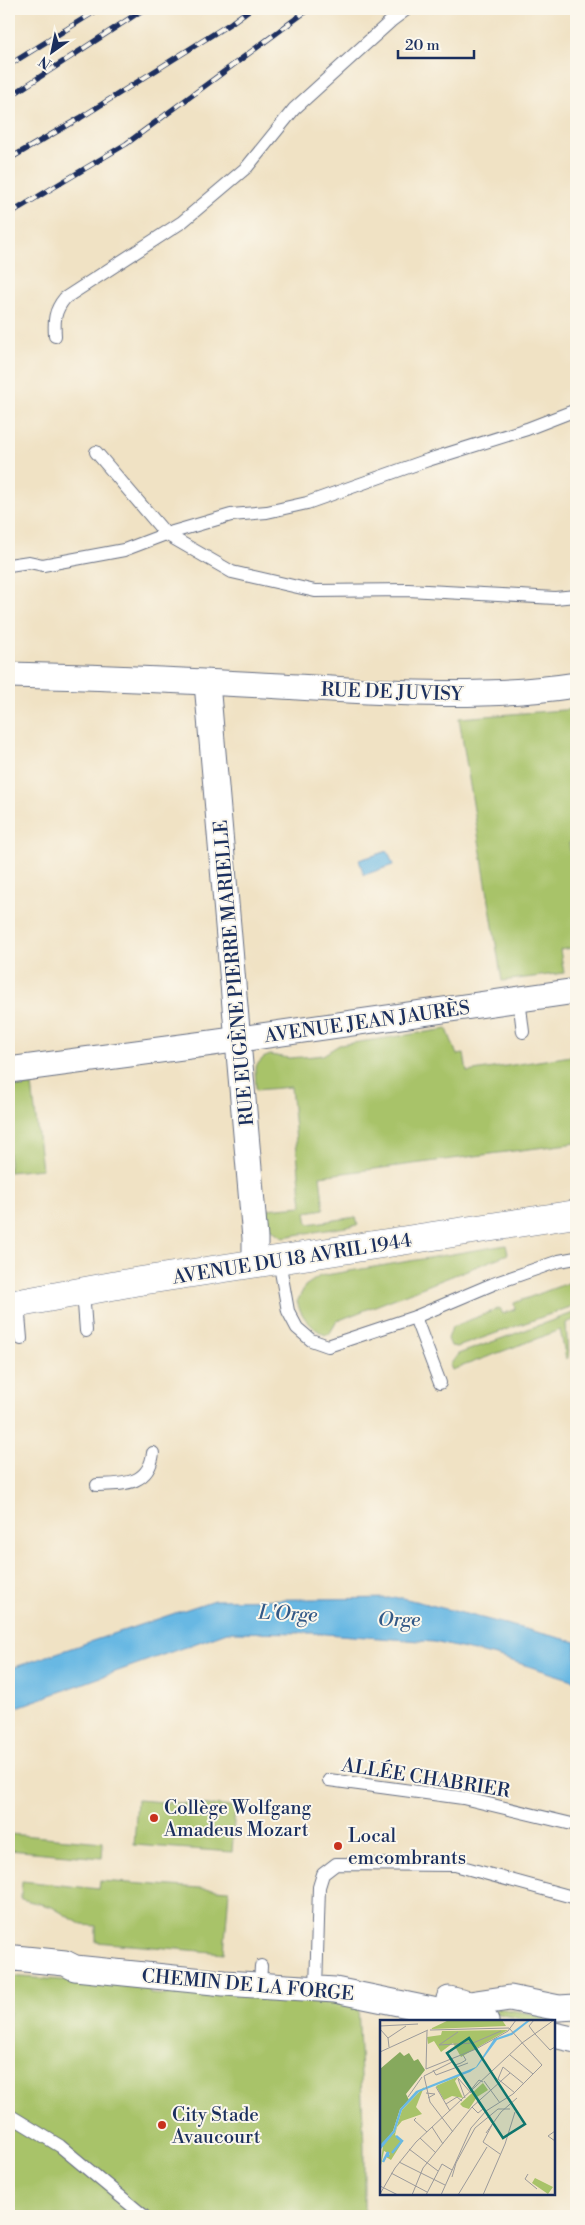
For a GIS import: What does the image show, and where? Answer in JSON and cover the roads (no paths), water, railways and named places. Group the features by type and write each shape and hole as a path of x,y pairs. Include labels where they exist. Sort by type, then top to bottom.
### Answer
{"street":[{"name":"RUE DE JUVISY","path":"9,675 207,683 404,694 494,694 576,685"},
{"name":"RUE EUGÈNE PIERRE MARIELLE","path":"207,683 255,1238 267,1262"},
{"name":"AVENUE JEAN JAURÈS","path":"9,1070 576,991"},
{"name":"AVENUE DU 18 AVRIL 1944","path":"14,1304 83,1290 576,1214"},
{"name":"CHEMIN DE LA FORGE","path":"9,1960 15,1958 65,1963 75,1968 261,1975 316,1989 335,1990 481,2020"},
{"path":"386,2000 388,1994 398,1990 469,2004 510,1998 559,2008 576,2007"},
{"path":"555,2035 576,2040"}],"lane":[{"path":"55,336 54,318 59,305 65,298 182,222 248,167 294,109 391,21 407,9"},
{"path":"9,565 29,562 43,565 124,550 166,534 231,515 267,512 307,503 428,460 527,429 576,410"},
{"path":"96,452 166,534 232,572 315,591 408,590 555,598 576,596"},
{"path":"519,999 523,1032"},
{"path":"267,1262 288,1311 298,1328 311,1340 328,1346 415,1317 493,1284 559,1261 576,1258"},
{"path":"83,1290 86,1331"},
{"path":"14,1304 21,1339"},
{"path":"415,1317 440,1383"},
{"path":"97,1485 135,1482 148,1468 152,1461 153,1453"},
{"name":"ALLÉE CHABRIER","path":"329,1780 463,1798 576,1825"},
{"path":"316,1989 319,1886 323,1874 336,1864 455,1864 576,1898"},
{"path":"9,2115 60,2146 144,2216"}],"water":[{"path":"388,851 393,865 364,875 359,860"},
{"name":"Orge","path":"403,1598 576,1642 576,1681 496,1656 434,1642 312,1633 227,1632 9,1710 9,1669 214,1600"}],"railway":[{"path":"9,65 99,9"},
{"path":"9,97 144,9"},
{"path":"9,159 80,118 231,23 250,9"},
{"path":"9,214 126,144 309,9"}],"place":[{"name":"Collège Wolfgang Amadeus Mozart","path":"154,1818"},
{"name":"Local emcombrants","path":"338,1846"},
{"name":"City Stade Avaucourt","path":"162,2125"}],"water label":[{"name":"L'Orge","path":"288,1613"}]}
